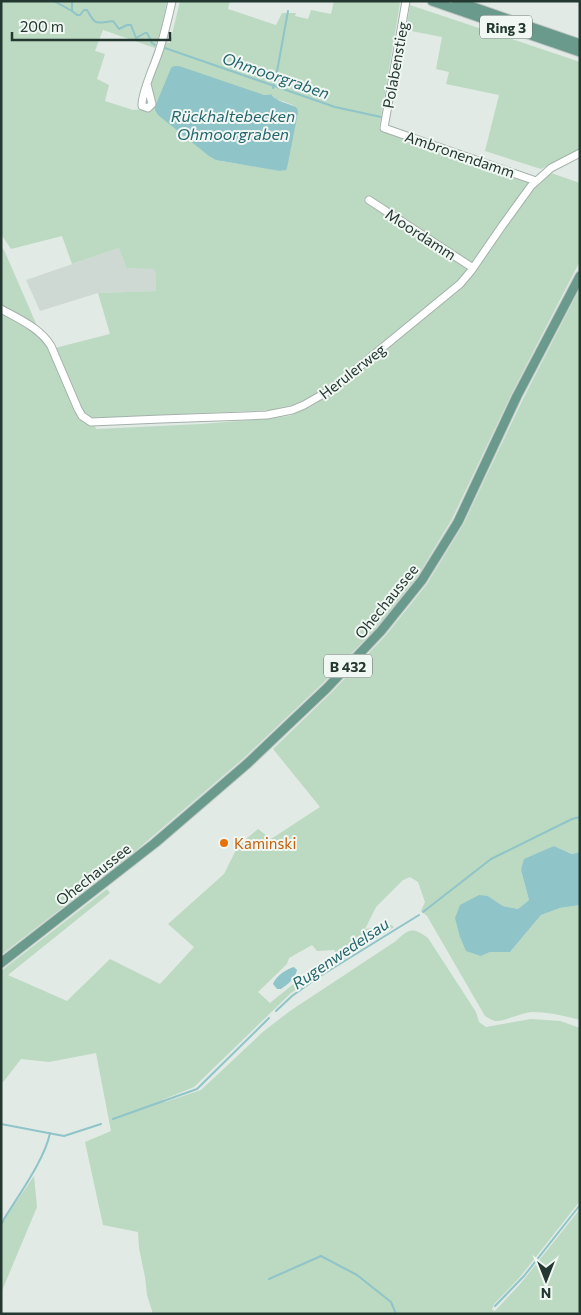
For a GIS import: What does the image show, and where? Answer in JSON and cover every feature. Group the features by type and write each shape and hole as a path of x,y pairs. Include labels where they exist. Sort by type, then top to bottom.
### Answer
{"main road":[{"name":"Ring 3","path":"432,1 580,52"},
{"name":"Ring 3","path":"456,1 580,44"},
{"name":"Ohechaussee","path":"1,963 155,843 248,763 327,688 382,631 422,580 458,522 516,398 580,276"}],"street":[{"path":"147,84 161,44 172,1"},
{"name":"Polabenstieg","path":"384,128 406,1"},
{"name":"Ambronendamm","path":"384,128 536,181"},
{"name":"Herulerweg","path":"1,309 38,331 46,338 78,409 82,416 91,422 281,413 298,408 332,389 450,293 473,268 536,181 550,168 580,153"},
{"name":"Moordamm","path":"370,200 473,268"}],"shaded area":[{"path":"119,248 155,268 156,291 98,293 40,311 26,280"}],"green space":[{"path":"1,1 167,1 155,48 103,30 95,51 105,54 97,79 109,85 105,101 133,110 148,110 150,84 164,42 170,43 180,1 230,1 228,9 276,25 282,13 296,13 295,16 308,19 311,10 331,14 334,1 396,1 400,3 379,129 531,182 469,269 451,288 316,396 272,410 92,418 96,429 266,419 289,416 310,407 328,396 457,290 473,273 537,185 551,173 580,183 580,261 512,393 452,519 417,577 377,627 322,684 244,758 132,854 1,955 1,246 37,326 55,348 110,334 98,293 156,291 155,269 127,268 119,248 72,264 62,236 11,249 1,234","holes":["271,94 276,99 293,105 283,171 221,161 264,95"]},
{"path":"410,5 580,62 580,149 541,169 485,151 499,95 446,84 449,72 436,69 442,37 406,30"},
{"path":"580,288 580,852 573,854 554,846 521,870 529,900 518,909 503,906 488,896 481,956 490,952 510,952 541,915 560,908 580,905 580,1020 539,1012 529,1012 499,1021 485,1016 427,916 421,911 425,902 418,882 410,877 403,880 376,907 365,929 391,925 394,927 291,993 194,1087 162,1100 165,1102 201,1090 264,1031 290,1011 396,941 408,931 418,932 428,938 476,1012 479,1022 486,1027 531,1019 560,1021 580,1028 580,1201 520,1277 494,1304 492,1310 495,1311 521,1283 580,1209 580,1314 153,1314 147,1295 138,1232 103,1225 85,1142 111,1131 96,1053 49,1062 21,1059 1,1083 1,971 107,889 110,893 8,975 67,1001 110,959 160,984 194,947 168,924 224,874 241,843 258,829 271,839 320,807 273,749 331,693 386,635 427,584 463,525 523,399","holes":["312,945 317,951 334,950 338,956 297,981 270,1003 258,992 287,964 289,958"]},
{"path":"34,1176 37,1207 1,1293 1,1229 6,1217"}],"water":[{"name":"Rückhaltebecken Ohmoorgraben","path":"179,66 264,95 271,94 279,101 297,108 298,112 286,170 280,171 216,160 158,115 155,107 171,68"},
{"path":"554,846 572,854 580,852 580,905 560,908 541,915 510,952 490,952 481,956 466,951 455,918 460,905 479,895 488,896 503,906 518,909 529,900 521,870 524,859"},
{"path":"294,967 297,970 293,979 281,989 277,989 273,984 276,978"}],"waterway":[{"name":"Ohmoorgraben","path":"54,1 77,15 87,10 94,21 113,21 119,29 131,25 136,38 147,33 155,45"},
{"name":"Ohmoorgraben","path":"72,2 72,11"},
{"path":"276,77 288,11"},
{"name":"Ohmoorgraben","path":"165,48 335,107 381,117"},
{"name":"Ohmoorgraben","path":"273,88 274,82"},
{"name":"Rugenwedelsau","path":"423,912 491,859 572,819 580,817"},
{"name":"Rugenwedelsau","path":"276,1011 292,996 317,978 419,915"},
{"name":"Rugenwedelsau","path":"113,1119 197,1089 269,1018"},
{"name":"Rugenwedelsau","path":"1,1124 64,1136 101,1124"},
{"path":"1,1226 37,1166 50,1133"},
{"path":"495,1306 524,1276 580,1205"},
{"path":"269,1279 321,1256 357,1275 391,1302 396,1314"}],"place":[{"name":"Kaminski","path":"224,843"}]}
